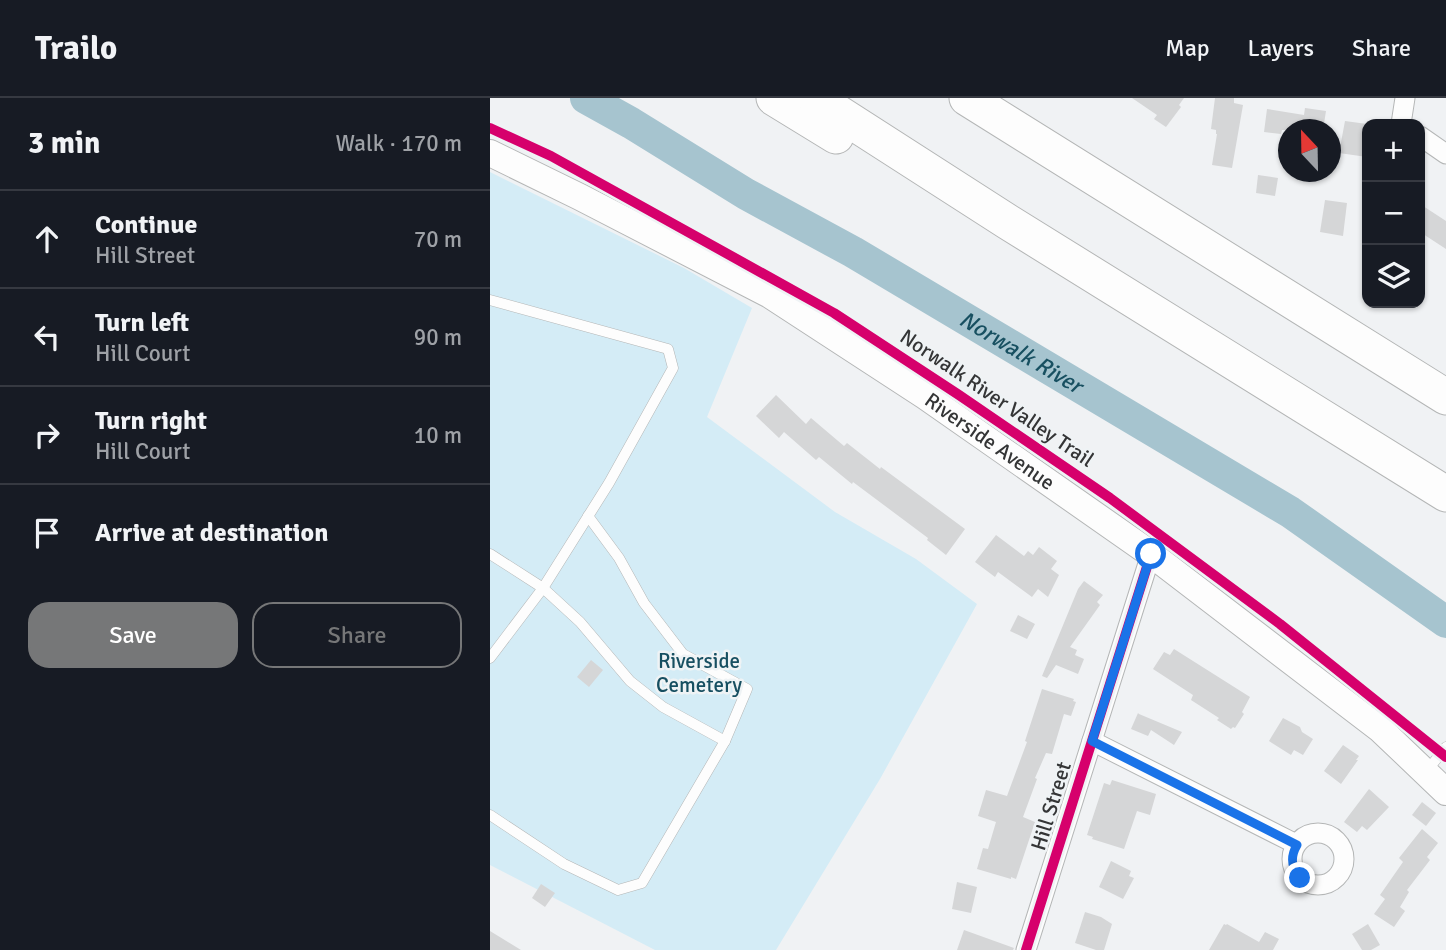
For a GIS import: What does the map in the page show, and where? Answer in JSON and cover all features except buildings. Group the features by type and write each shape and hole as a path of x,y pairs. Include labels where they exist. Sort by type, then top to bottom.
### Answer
{"highway":[{"path":"774,98 882,164 1008,222"},
{"path":"815,98 1008,222 1446,494"},
{"path":"967,98 1446,397"}],"main road":[{"name":"Riverside Avenue","path":"490,153 770,295 925,396 1151,554 1381,730 1446,792"}],"street":[{"path":"1402,119 1405,98"},
{"path":"1425,139 1446,154"},
{"name":"Hill Street","path":"1026,950 1151,554"},
{"path":"1092,741 1297,845"}],"lane":[{"path":"490,300 668,349 673,368 609,483 543,588 490,658"},
{"path":"490,815 564,864 618,890 642,883 725,741 747,689 683,654 644,603 619,558 588,516"},
{"path":"490,554 543,588 580,622 629,681 663,707 725,741"},
{"path":"1426,773 1446,747"}],"green space":[{"name":"Riverside Cemetery","path":"490,172 684,268 752,308 707,417 835,512 916,559 977,604 880,779 776,950 655,950 490,865"}],"waterway":[{"name":"Norwalk River","path":"586,98 746,194 853,252 1290,512 1446,622"}],"cycle path":[{"name":"Norwalk River Valley Trail","path":"490,128 551,156 834,313 959,395 1110,498 1280,624 1446,757"},
{"path":"1026,950 1151,554"}],"route":[{"path":"1151,554 1092,741 1297,845 1292,862 1294,871 1300,878"}]}
